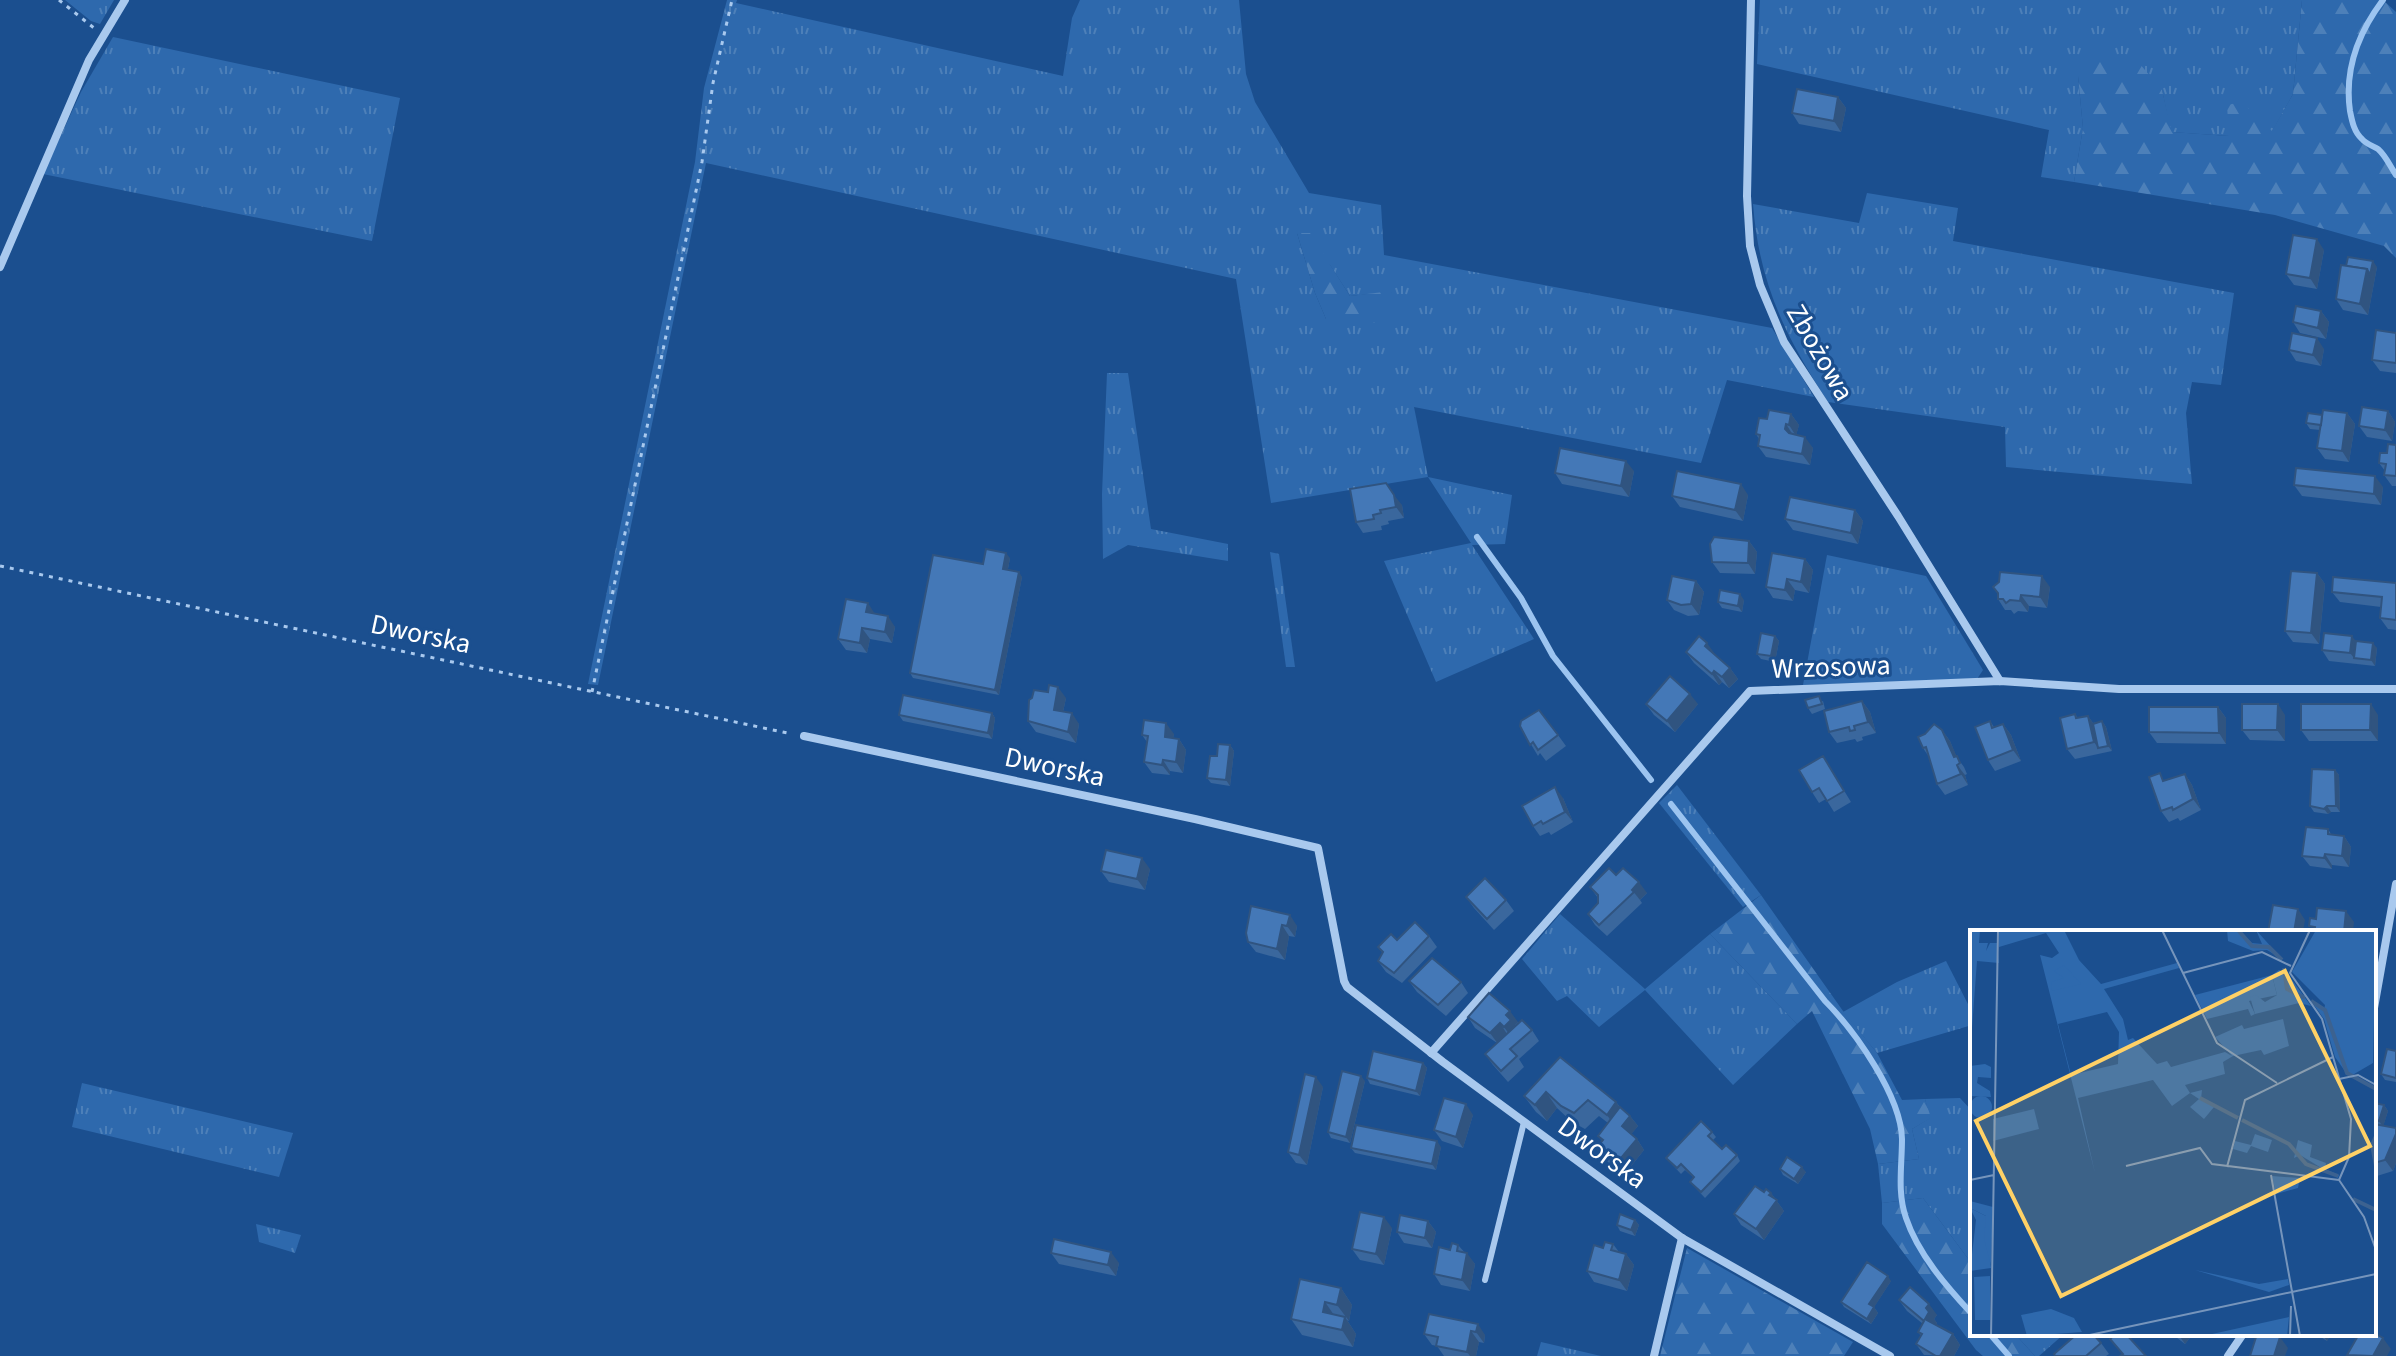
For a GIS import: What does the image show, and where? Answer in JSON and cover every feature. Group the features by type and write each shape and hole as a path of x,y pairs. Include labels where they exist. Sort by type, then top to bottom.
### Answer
{"street":[{"path":"0,267 89,60 125,0"},
{"name":"Zbożowa","path":"1751,0 1747,196 1750,246 1760,285 1784,342 1898,516 2000,681"},
{"name":"Wrzosowa","path":"1431,1053 1750,691 2000,681 2119,689 2396,689"},
{"name":"Dworska","path":"804,736 1318,848 1347,987 1431,1053 1682,1238 1890,1356"},
{"path":"2376,997 2396,884"},
{"path":"1654,1356 1682,1238"},
{"path":"2228,1356 2242,1336"}],"lane":[{"path":"1485,1280 1524,1122"}],"path":[{"path":"59,0 103,35"},
{"path":"592,692 702,162 713,83 732,0"},
{"name":"Dworska","path":"0,566 804,736"}],"green space":[{"path":"65,0 114,0 100,24 91,21"},
{"path":"727,0 1063,76 1072,18 1080,0 1239,0 1246,74 1255,102 1309,193 1381,205 1384,255 1772,328 1814,397 1727,380 1701,463 1414,407 1428,477 1271,503 1236,279 706,163 598,685 588,684 695,162 704,88","holes":["1297,233 1330,265 1350,296 1392,292 1326,319"]},
{"path":"1760,0 2302,0 2293,94 2272,132 2229,136 2171,132 2162,90 2078,76 2083,128 2074,182 2041,177 2049,130 1757,64"},
{"path":"2302,0 2383,0 2396,12 2396,258 2384,246 2275,215 2074,182 2083,128 2078,76 2093,60 2139,63 2162,90 2172,132 2229,136 2227,105 2242,102 2272,131 2293,94"},
{"path":"113,37 400,98 372,241 43,174 81,92"},
{"path":"1867,193 1958,208 1953,241 2234,293 2221,385 2192,382 2186,413 2192,484 2006,467 2005,427 1828,402 1799,354 1777,308 1761,259 1753,204 1859,223"},
{"path":"1297,233 1310,233 1350,296 1392,291 1387,324 1326,319"},
{"path":"1107,373 1128,373 1151,529 1228,544 1228,561 1128,545 1103,559"},
{"path":"1428,477 1512,495 1505,544 1472,545 1534,639 1436,682 1384,561 1471,543"},
{"path":"1270,552 1279,554 1295,667 1286,667"},
{"path":"1827,555 1926,576 1983,670 1977,679 1803,685"},
{"path":"1677,785 1761,895 1743,907 1659,803"},
{"path":"1761,895 1843,1011 1877,1053 1902,1100 1925,1099 1931,1118 1912,1129 1919,1159 1878,1164 1870,1129 1812,1011 1797,1024 1710,934"},
{"path":"1560,914 1645,989 1710,934 1797,1024 1733,1085 1645,990 1599,1027 1567,996 1557,1001 1522,959"},
{"path":"1946,961 1970,1008 1970,1026 1877,1053 1843,1012 1897,982"},
{"path":"82,1083 293,1133 279,1177 72,1127"},
{"path":"1960,1098 1970,1109 1970,1261 1923,1198 1882,1203 1878,1164 1919,1159 1912,1129 1930,1118 1925,1099"},
{"path":"1923,1198 1970,1261 1970,1336 2017,1336 2035,1356 1983,1356 1976,1350 1882,1224 1882,1203"},
{"path":"256,1224 301,1235 295,1253 259,1242"},
{"path":"1687,1248 1853,1342 1844,1356 1660,1356"},
{"path":"2017,1336 2062,1336 2039,1356 2035,1356"},
{"path":"1541,1342 1601,1356 1537,1356"}],"building":[{"path":"1797,89 1838,97 1834,121 1792,113"},
{"path":"2293,235 2317,239 2310,278 2286,274"},
{"path":"2348,257 2373,261 2370,275 2367,269 2346,266"},
{"path":"2341,265 2367,269 2360,304 2336,299"},
{"path":"2296,306 2321,311 2318,328 2293,322"},
{"path":"2376,330 2396,333 2396,363 2372,360"},
{"path":"2292,333 2317,338 2313,355 2289,350"},
{"path":"2362,407 2388,411 2385,430 2359,426"},
{"path":"1769,410 1791,414 1785,429 1805,437 1802,454 1758,446 1760,435 1756,434 1759,418 1767,419"},
{"path":"2323,410 2347,413 2342,451 2317,448"},
{"path":"2308,413 2322,415 2321,425 2306,423"},
{"path":"2388,444 2396,445 2396,476 2384,475 2386,464 2379,463 2380,453 2387,453"},
{"path":"1560,448 1626,461 1621,486 1555,473"},
{"path":"2296,468 2375,476 2374,494 2294,485"},
{"path":"1677,471 1741,484 1735,510 1672,496"},
{"path":"1386,483 1394,495 1396,507 1380,510 1381,513 1373,515 1374,519 1356,522 1350,489"},
{"path":"1790,497 1855,510 1851,533 1785,519"},
{"path":"1714,537 1749,541 1748,563 1712,562 1710,544"},
{"path":"986,549 1006,553 1003,569 1019,572 995,690 910,673 933,555 983,564"},
{"path":"1772,553 1805,559 1801,582 1787,579 1785,590 1766,587"},
{"path":"2291,571 2317,573 2311,633 2285,631"},
{"path":"2000,572 2042,576 2040,597 2021,595 2020,601 2010,600 2006,603 1998,599 1993,587 1999,582"},
{"path":"1672,576 1696,581 1691,604 1681,605 1667,600"},
{"path":"2333,577 2396,583 2396,620 2380,618 2382,597 2332,592"},
{"path":"1720,590 1740,594 1738,606 1718,602"},
{"path":"846,599 868,603 866,612 888,616 885,632 862,628 860,643 838,639"},
{"path":"1761,633 1775,636 1771,656 1757,654"},
{"path":"2324,633 2352,636 2350,653 2322,650"},
{"path":"1699,636 1707,643 1705,646 1730,668 1722,677 1714,671 1712,674 1686,652"},
{"path":"2356,641 2373,643 2371,660 2354,658"},
{"path":"1670,676 1690,694 1667,721 1646,704"},
{"path":"1049,685 1058,687 1054,710 1072,713 1068,732 1028,721 1029,700 1034,690 1048,692"},
{"path":"903,695 992,713 988,733 899,715"},
{"path":"1819,696 1822,704 1808,708 1805,700"},
{"path":"1862,701 1868,722 1854,726 1855,730 1850,731 1849,727 1829,732 1824,711"},
{"path":"2242,704 2278,704 2277,730 2242,730"},
{"path":"2301,704 2371,704 2370,730 2301,730"},
{"path":"2149,707 2218,707 2219,733 2149,732"},
{"path":"1539,710 1558,735 1538,750 1533,742 1530,745 1520,726 1521,721"},
{"path":"2075,714 2076,718 2088,716 2094,742 2067,749 2060,718"},
{"path":"1144,720 1166,723 1165,737 1179,739 1176,762 1163,760 1162,765 1144,762 1148,736 1142,735"},
{"path":"1990,721 1992,728 2003,724 2013,750 1988,760 1975,727"},
{"path":"2102,721 2108,746 2098,748 2093,724"},
{"path":"1934,724 1942,730 1954,757 1957,756 1961,774 1937,784 1926,747 1923,748 1918,737"},
{"path":"1218,744 1230,745 1226,780 1207,778 1210,756 1217,756"},
{"path":"1823,756 1844,791 1827,801 1819,788 1812,792 1799,770"},
{"path":"2312,769 2335,770 2336,806 2324,809 2310,806"},
{"path":"2160,773 2163,781 2185,774 2193,799 2173,810 2172,807 2161,811 2149,777"},
{"path":"1555,787 1565,812 1533,826 1522,806"},
{"path":"2306,827 2328,829 2328,834 2344,836 2342,856 2302,856"},
{"path":"1106,850 1142,858 1137,879 1101,871"},
{"path":"1609,868 1616,875 1623,868 1639,882 1632,890 1634,892 1599,925 1588,914 1598,903 1598,895 1590,887"},
{"path":"1485,878 1506,900 1487,919 1466,897"},
{"path":"2273,905 2298,909 2294,930 2268,930"},
{"path":"1251,906 1290,915 1287,926 1282,925 1277,949 1248,942 1246,933"},
{"path":"2317,908 2346,911 2344,930 2314,930 2315,927 2309,926 2310,918 2316,919"},
{"path":"1415,922 1429,936 1394,973 1378,961 1383,952 1378,947 1391,934 1397,940"},
{"path":"1432,958 1461,982 1438,1005 1409,981"},
{"path":"1489,993 1510,1011 1506,1015 1511,1020 1504,1027 1500,1023 1490,1033 1468,1017"},
{"path":"1522,1020 1532,1030 1510,1049 1517,1056 1501,1071 1485,1054"},
{"path":"2387,1049 2396,1051 2396,1078 2381,1074"},
{"path":"1373,1051 1423,1063 1416,1091 1367,1078"},
{"path":"1560,1057 1616,1102 1607,1115 1588,1100 1574,1113 1546,1092 1535,1105 1524,1096"},
{"path":"1342,1071 1361,1076 1346,1137 1328,1132"},
{"path":"1305,1074 1316,1077 1299,1155 1288,1152"},
{"path":"1444,1098 1466,1104 1456,1137 1434,1130"},
{"path":"2376,1103 2384,1105 2379,1121 2376,1120"},
{"path":"1620,1107 1630,1116 1622,1126 1637,1139 1616,1164 1596,1148 1603,1140 1598,1136"},
{"path":"1701,1121 1712,1132 1708,1136 1722,1149 1726,1145 1737,1155 1701,1192 1690,1182 1694,1177 1681,1164 1677,1168 1666,1158"},
{"path":"2376,1124 2396,1128 2385,1160 2376,1162"},
{"path":"1356,1125 1437,1141 1432,1164 1351,1148"},
{"path":"1787,1157 1802,1167 1794,1179 1780,1169"},
{"path":"1755,1186 1764,1192 1766,1189 1777,1200 1756,1229 1734,1214"},
{"path":"1360,1212 1384,1217 1376,1254 1352,1249"},
{"path":"1620,1214 1635,1220 1631,1230 1617,1225"},
{"path":"1400,1215 1428,1221 1425,1238 1397,1232"},
{"path":"1054,1239 1111,1252 1108,1265 1051,1253"},
{"path":"1605,1242 1613,1244 1611,1250 1626,1254 1619,1280 1587,1271 1594,1245 1603,1248"},
{"path":"1452,1243 1458,1245 1457,1251 1467,1253 1462,1280 1434,1274 1439,1247 1450,1250"},
{"path":"1867,1262 1888,1276 1869,1304 1874,1307 1867,1319 1841,1302"},
{"path":"1300,1279 1341,1288 1337,1305 1325,1302 1323,1312 1345,1317 1342,1330 1291,1319"},
{"path":"1910,1287 1929,1304 1925,1319 1953,1334 1940,1356 1916,1344 1924,1321 1899,1300"},
{"path":"1429,1314 1478,1324 1476,1332 1471,1331 1467,1352 1436,1346 1438,1337 1424,1334"},
{"path":"2376,1334 2383,1338 2373,1356 2347,1355 2358,1336"},
{"path":"2075,1336 2095,1336 2101,1343 2086,1356 2054,1354"},
{"path":"2128,1336 2146,1356 2120,1356 2123,1354 2110,1339"},
{"path":"2256,1336 2280,1337 2274,1356 2250,1356"}],"waterway":[{"path":"2383,0 2366,25 2355,52 2349,81 2350,111 2357,133 2381,152 2396,175"},
{"path":"1477,537 1521,598 1553,656 1651,780"},
{"path":"1671,804 1850,1029 1874,1065 1900,1122 1901,1189 1903,1208 1911,1231 1943,1281 1970,1312"},
{"path":"1992,1336 2009,1356"}]}
